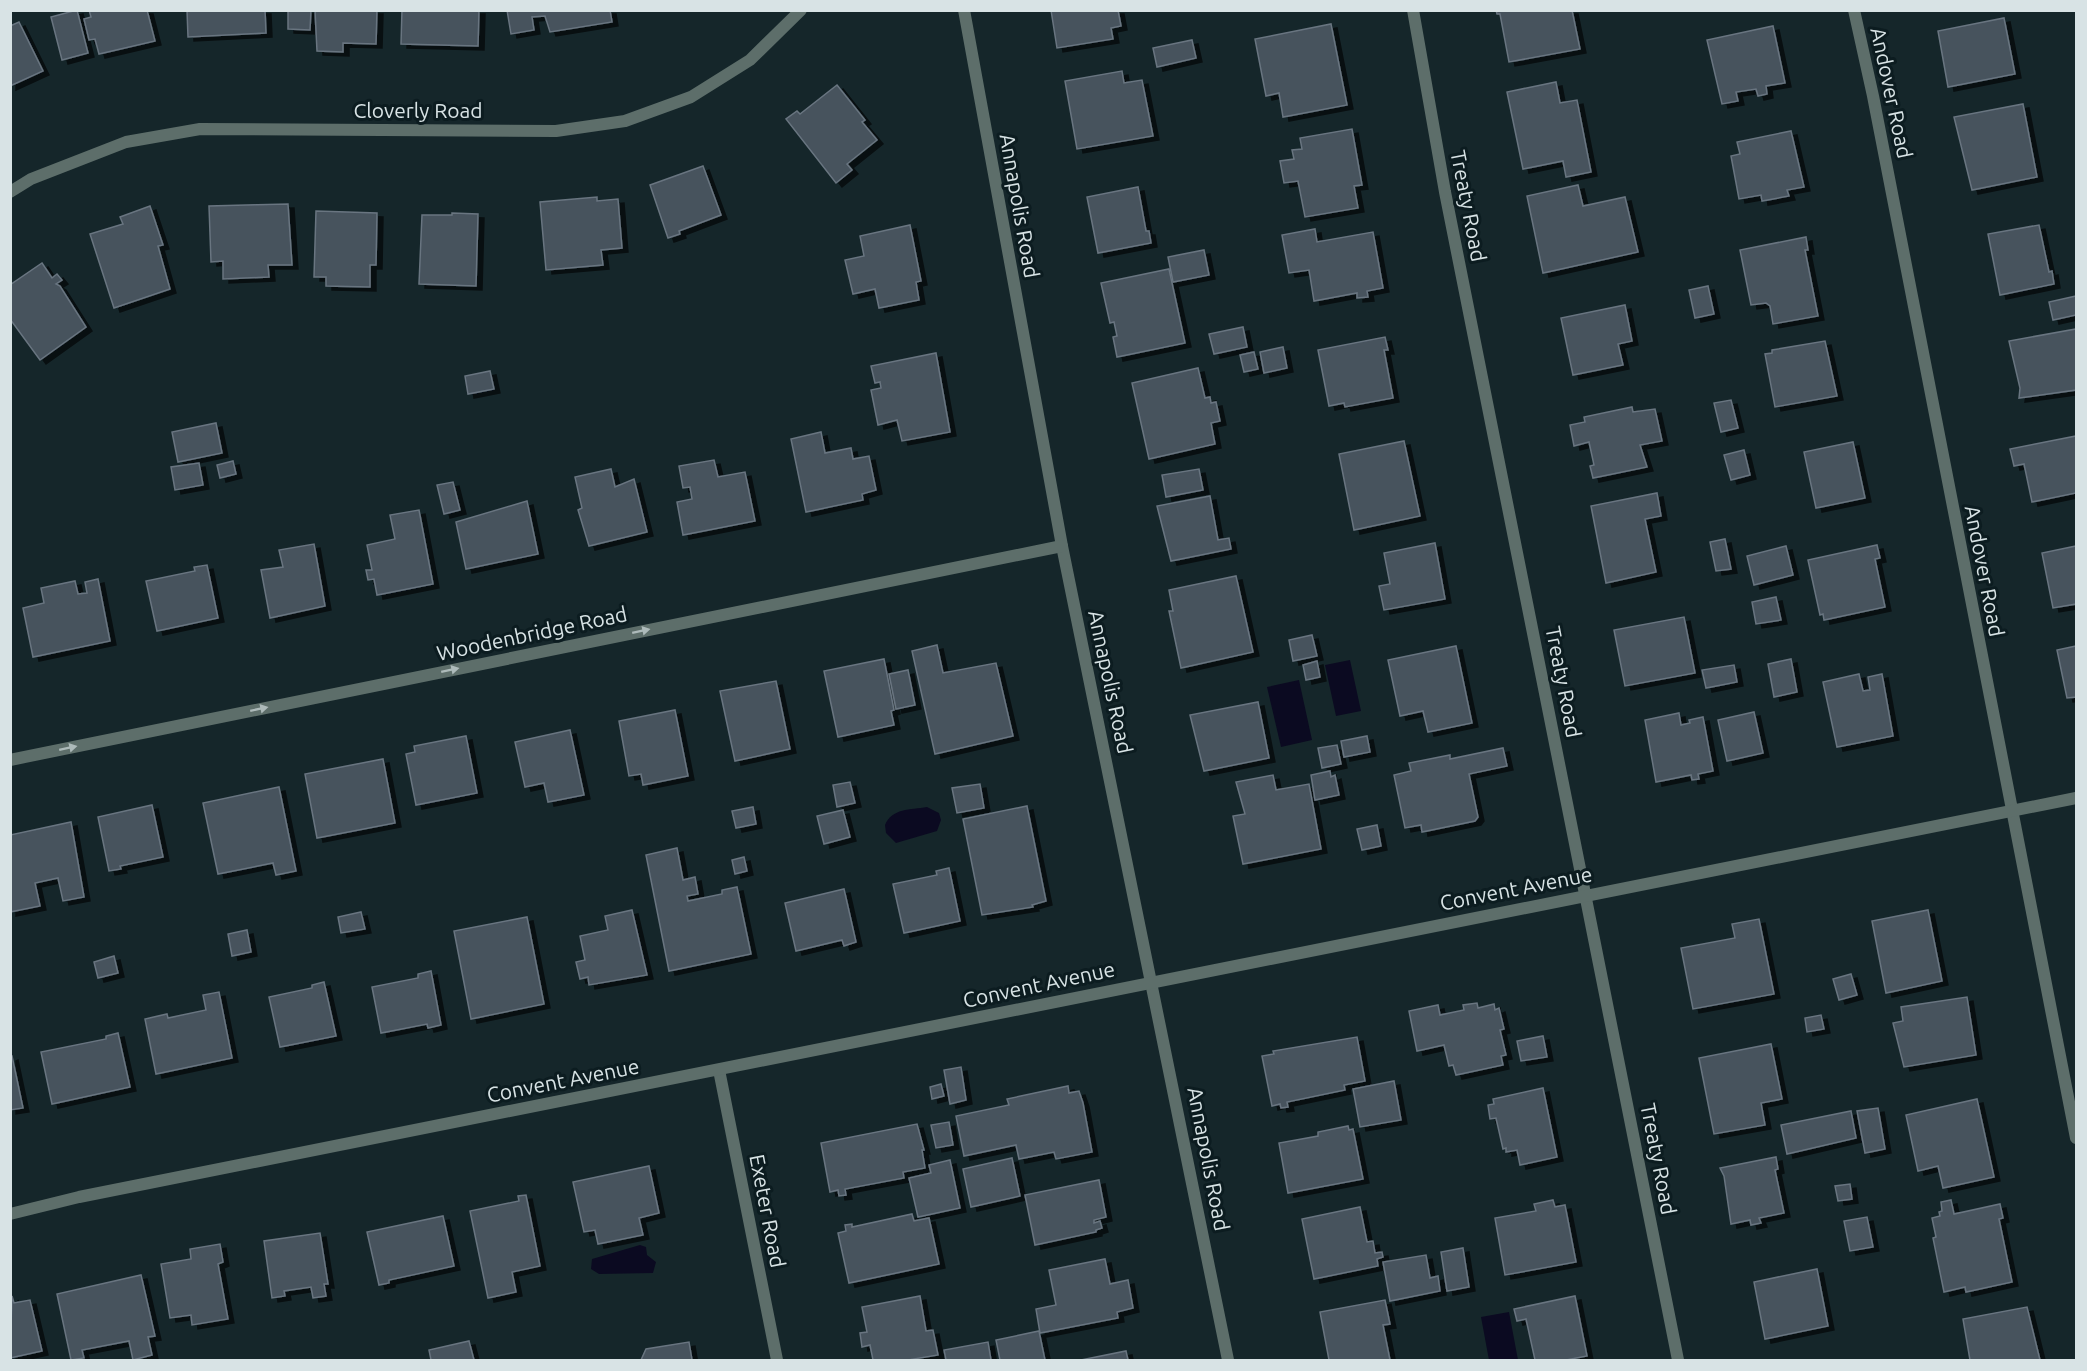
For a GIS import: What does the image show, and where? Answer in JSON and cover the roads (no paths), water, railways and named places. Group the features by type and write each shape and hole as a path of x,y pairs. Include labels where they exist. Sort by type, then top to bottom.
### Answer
{"street":[{"name":"Cloverly Road","path":"10,192 31,179 126,142 200,129 556,131 625,121 691,97 750,60 801,10"},
{"name":"Annapolis Road","path":"964,10 1062,546 1153,981 1228,1360"},
{"name":"Treaty Road","path":"1413,10 1445,192 1678,1360"},
{"name":"Andover Road","path":"1854,10 1873,96 2010,810 2076,1138"},
{"name":"Woodenbridge Road","path":"10,760 1062,546"},
{"name":"Convent Avenue","path":"10,1215 91,1195 2076,798"},
{"name":"Exeter Road","path":"719,1070 777,1360"}],"water":[{"path":"1350,660 1361,711 1336,716 1325,665"},
{"path":"1299,680 1312,740 1281,747 1267,687"},
{"path":"927,807 939,813 941,820 937,831 896,843 886,833 885,825 892,815"},
{"path":"640,1245 646,1247 647,1255 656,1262 653,1273 599,1274 591,1269 592,1259"},
{"path":"1509,1312 1518,1360 1489,1360 1481,1317"}]}
